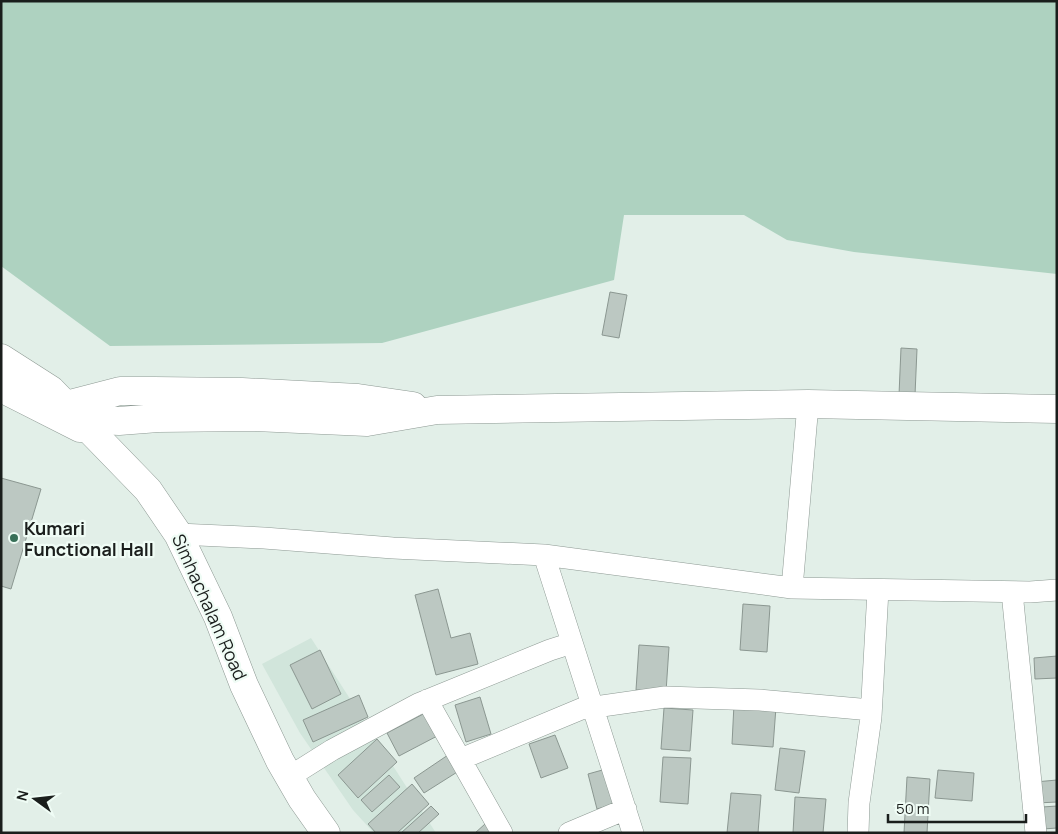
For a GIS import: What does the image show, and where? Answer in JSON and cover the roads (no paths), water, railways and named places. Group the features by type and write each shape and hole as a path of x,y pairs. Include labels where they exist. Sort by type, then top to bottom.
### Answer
{"street":[{"path":"1,358 51,390 80,420 120,391 242,392 358,398 436,410 808,404 1057,409"},
{"name":"Simhachalam Road","path":"1,388 41,410 80,420 148,490 178,534 218,617 244,685 280,761 302,799 326,833"},
{"path":"792,588 808,404"},
{"path":"178,534 264,538 393,548 544,555 792,588 1012,592 1057,590"},
{"path":"544,555 633,833"},
{"path":"858,833 859,803 871,710 878,590"},
{"path":"1012,592 1036,833"},
{"path":"289,777 332,750 427,700 550,650 572,643"},
{"path":"461,759 569,713 592,706 665,697 760,700 871,710"},
{"path":"427,700 502,833"},
{"path":"569,833 626,810"}],"place":[{"name":"Kumari Functional Hall","path":"14,538"}]}
